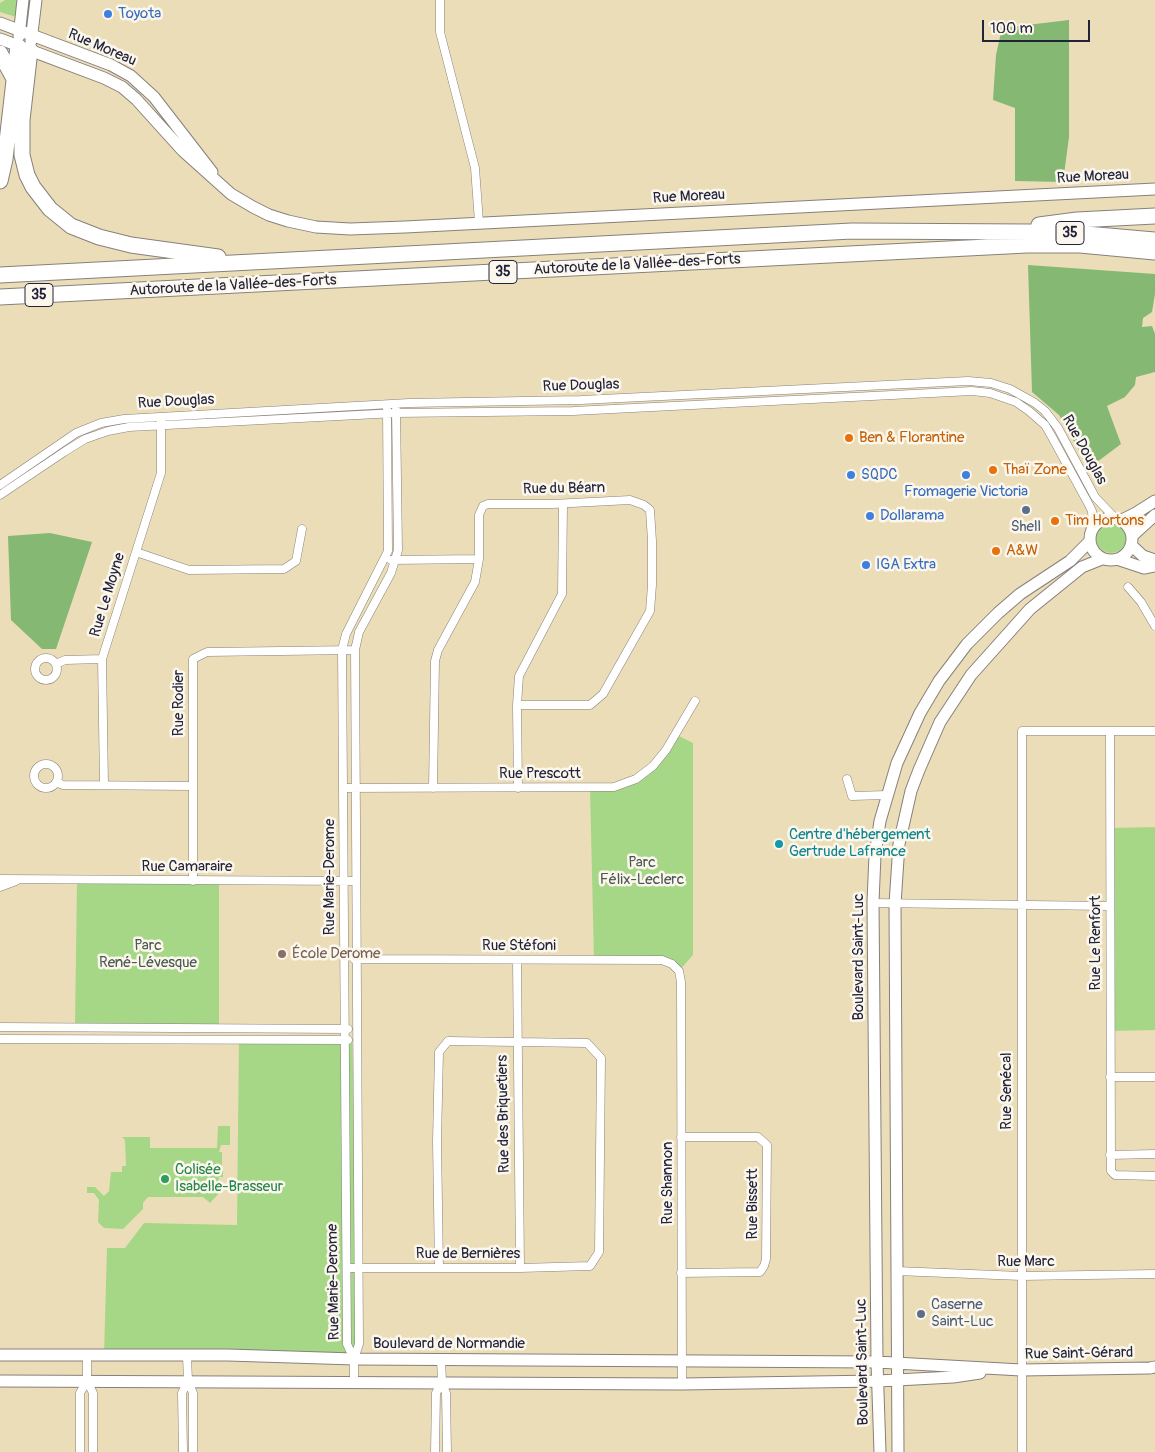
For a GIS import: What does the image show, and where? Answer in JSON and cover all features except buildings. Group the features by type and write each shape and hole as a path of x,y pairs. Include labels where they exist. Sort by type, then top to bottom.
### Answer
{"highway":[{"path":"0,181 5,159 13,77 25,40"},
{"path":"25,40 22,155 27,175 33,187 54,214 76,229 114,242 254,262"},
{"path":"0,52 13,77"},
{"path":"985,231 1077,220 1155,216"},
{"name":"Autoroute de la Vallée-des-Forts","path":"0,275 828,232 985,231 1078,234 1155,240"},
{"name":"Autoroute de la Vallée-des-Forts","path":"0,298 1027,245 1080,245 1155,252"}],"street":[{"path":"24,0 25,40"},
{"path":"25,40 36,0"},
{"path":"440,0 440,32 475,168 479,222"},
{"name":"Rue Moreau","path":"0,23 25,40 122,87 136,99 183,152 231,194 252,207 278,218 297,224 326,229 397,228 479,222 1155,189"},
{"name":"Rue Moreau","path":"0,39 25,40"},
{"name":"Rue Douglas","path":"0,485 64,440 89,427 124,418 387,404 575,401 954,381 984,382 1004,386 1035,402 1045,411 1061,433 1095,497 1118,519"},
{"name":"Rue Douglas","path":"0,495 64,452 93,436 114,429 396,413 572,411 952,391 984,391 1016,402 1045,425 1092,511 1093,528"},
{"name":"Rue Marie-Derome","path":"354,1359 347,1344 342,650 346,634 388,551 387,404"},
{"name":"Rue Marie-Derome","path":"354,1382 354,1359 359,1344 355,650 359,632 391,573 398,550 396,404"},
{"name":"Rue Le Moyne","path":"104,785 102,659 161,473 160,416"},
{"name":"Rue du Béarn","path":"433,788 435,661 438,650 475,582 479,558 479,516 483,506 488,504 563,504 630,500 644,505 650,510 652,585 650,611 603,694 590,705 517,705"},
{"path":"1102,559 1092,550 1089,542 1093,528 1102,520 1118,519 1136,513 1155,500"},
{"path":"518,788 517,705 519,676 562,594 563,504"},
{"path":"1117,559 1125,555 1132,540 1155,515"},
{"path":"1118,519 1129,527 1132,540 1143,556 1155,560"},
{"path":"136,552 189,570 284,569 296,561 302,529"},
{"name":"Boulevard Saint-Luc","path":"880,1452 877,1362 873,903 875,855 880,821 897,763 920,713 939,680 968,644 998,613 1020,594 1070,561 1089,542"},
{"path":"384,561 479,558"},
{"path":"898,1452 895,904 899,844 911,791 932,738 950,707 971,675 1030,609 1082,567 1102,559 1117,559 1144,568 1155,566"},
{"path":"1128,587 1141,602 1155,626"},
{"name":"Rue Rodier","path":"193,881 193,659 207,652 355,650"},
{"path":"56,664 65,660 102,659"},
{"name":"Rue Prescott","path":"343,788 614,787 636,779 653,766 666,750 695,701"},
{"name":"Rue Senécal","path":"1022,1452 1022,731 1110,731"},
{"path":"1110,731 1155,731"},
{"name":"Rue Le Renfort","path":"1110,731 1111,1171 1115,1175 1155,1176"},
{"path":"847,779 852,796 887,795"},
{"path":"56,782 64,785 192,786"},
{"name":"Rue Camaraire","path":"0,879 356,881"},
{"name":"Rue Camaraire","path":"0,887 18,880"},
{"path":"873,903 1109,906"},
{"name":"Rue Stéfoni","path":"344,959 662,960 672,964 679,971 681,982"},
{"name":"Rue des Briquetiers","path":"516,960 520,1268"},
{"name":"Rue Shannon","path":"681,982 682,1384"},
{"path":"0,1027 357,1030"},
{"path":"62,1028 62,1039"},
{"path":"176,1029 176,1040"},
{"path":"0,1039 357,1040"},
{"path":"439,1268 437,1141 439,1052 448,1041 517,1042"},
{"name":"Rue de Bernières","path":"346,1268 590,1266 599,1252 601,1058 587,1043 517,1042"},
{"path":"1110,1077 1155,1077"},
{"name":"Rue Bissett","path":"681,1136 758,1137 767,1145 766,1259 764,1266 760,1272 682,1273"},
{"path":"1110,1155 1155,1154"},
{"name":"Rue Marc","path":"896,1271 1021,1276 1155,1274"},
{"name":"Boulevard de Normandie","path":"0,1355 228,1355 354,1359 682,1359 898,1363"},
{"path":"87,1355 87,1381 93,1393 93,1452"},
{"path":"187,1356 188,1381 193,1393 193,1452"},
{"path":"441,1358 442,1382 446,1393 447,1452"},
{"name":"Rue Saint-Gérard","path":"898,1363 1004,1370 1155,1367"},
{"name":"Rue Saint-Gérard","path":"898,1380 953,1377 1004,1370"},
{"path":"0,1381 682,1384 878,1382 898,1380"},
{"path":"80,1452 80,1393 87,1381"},
{"path":"183,1452 182,1393 188,1381"},
{"path":"435,1452 436,1393 442,1382"}],"green space":[{"path":"5,0 18,0 16,17 0,12 0,3"},
{"path":"1069,20 1069,137 1063,182 1015,181 1015,108 993,100 996,55 1002,28"},
{"path":"1028,265 1155,274 1155,294 1152,312 1143,318 1142,327 1152,326 1155,334 1155,372 1136,377 1135,385 1125,397 1107,406 1121,444 1089,468 1059,415 1032,392"},
{"path":"1111,523 1122,527 1126,538 1122,549 1111,553 1100,549 1096,538 1100,527"},
{"path":"50,533 92,542 56,649 42,649 11,620 8,536"},
{"name":"Parc Félix-Leclerc","path":"675,734 693,743 693,955 679,971 671,964 594,960 590,788 614,787 653,766"},
{"path":"1155,827 1155,1030 1109,1031 1111,828"},
{"name":"Parc René-Lévesque","path":"77,880 219,881 219,1027 75,1026"},
{"path":"239,1037 352,1038 358,1268 357,1358 104,1355 107,1248 125,1248 144,1223 237,1225"},
{"name":"Colisée Isabelle-Brasseur","path":"218,1126 230,1126 230,1145 221,1145 219,1152 222,1152 222,1165 219,1166 219,1171 223,1171 223,1177 219,1177 218,1188 221,1191 210,1203 203,1197 148,1197 143,1203 143,1209 123,1229 104,1228 98,1222 99,1200 94,1193 87,1193 87,1187 95,1187 104,1196 109,1191 111,1172 122,1172 122,1166 126,1166 125,1140 122,1137 150,1137 150,1148 217,1148"}],"place":[{"name":"Toyota","path":"108,14"},
{"name":"Ben & Florantine","path":"849,438"},
{"name":"Thaï Zone","path":"993,470"},
{"name":"SQDC","path":"851,475"},
{"name":"Fromagerie Victoria","path":"966,475"},
{"name":"Shell","path":"1026,510"},
{"name":"Dollarama","path":"870,516"},
{"name":"Tim Hortons","path":"1055,521"},
{"name":"A&W","path":"996,551"},
{"name":"IGA Extra","path":"866,565"},
{"name":"Centre d'hébergement Gertrude Lafrance","path":"779,844"},
{"name":"École Derome","path":"282,954"},
{"name":"Colisée Isabelle-Brasseur","path":"165,1179"},
{"name":"Caserne Saint-Luc","path":"921,1314"}]}
